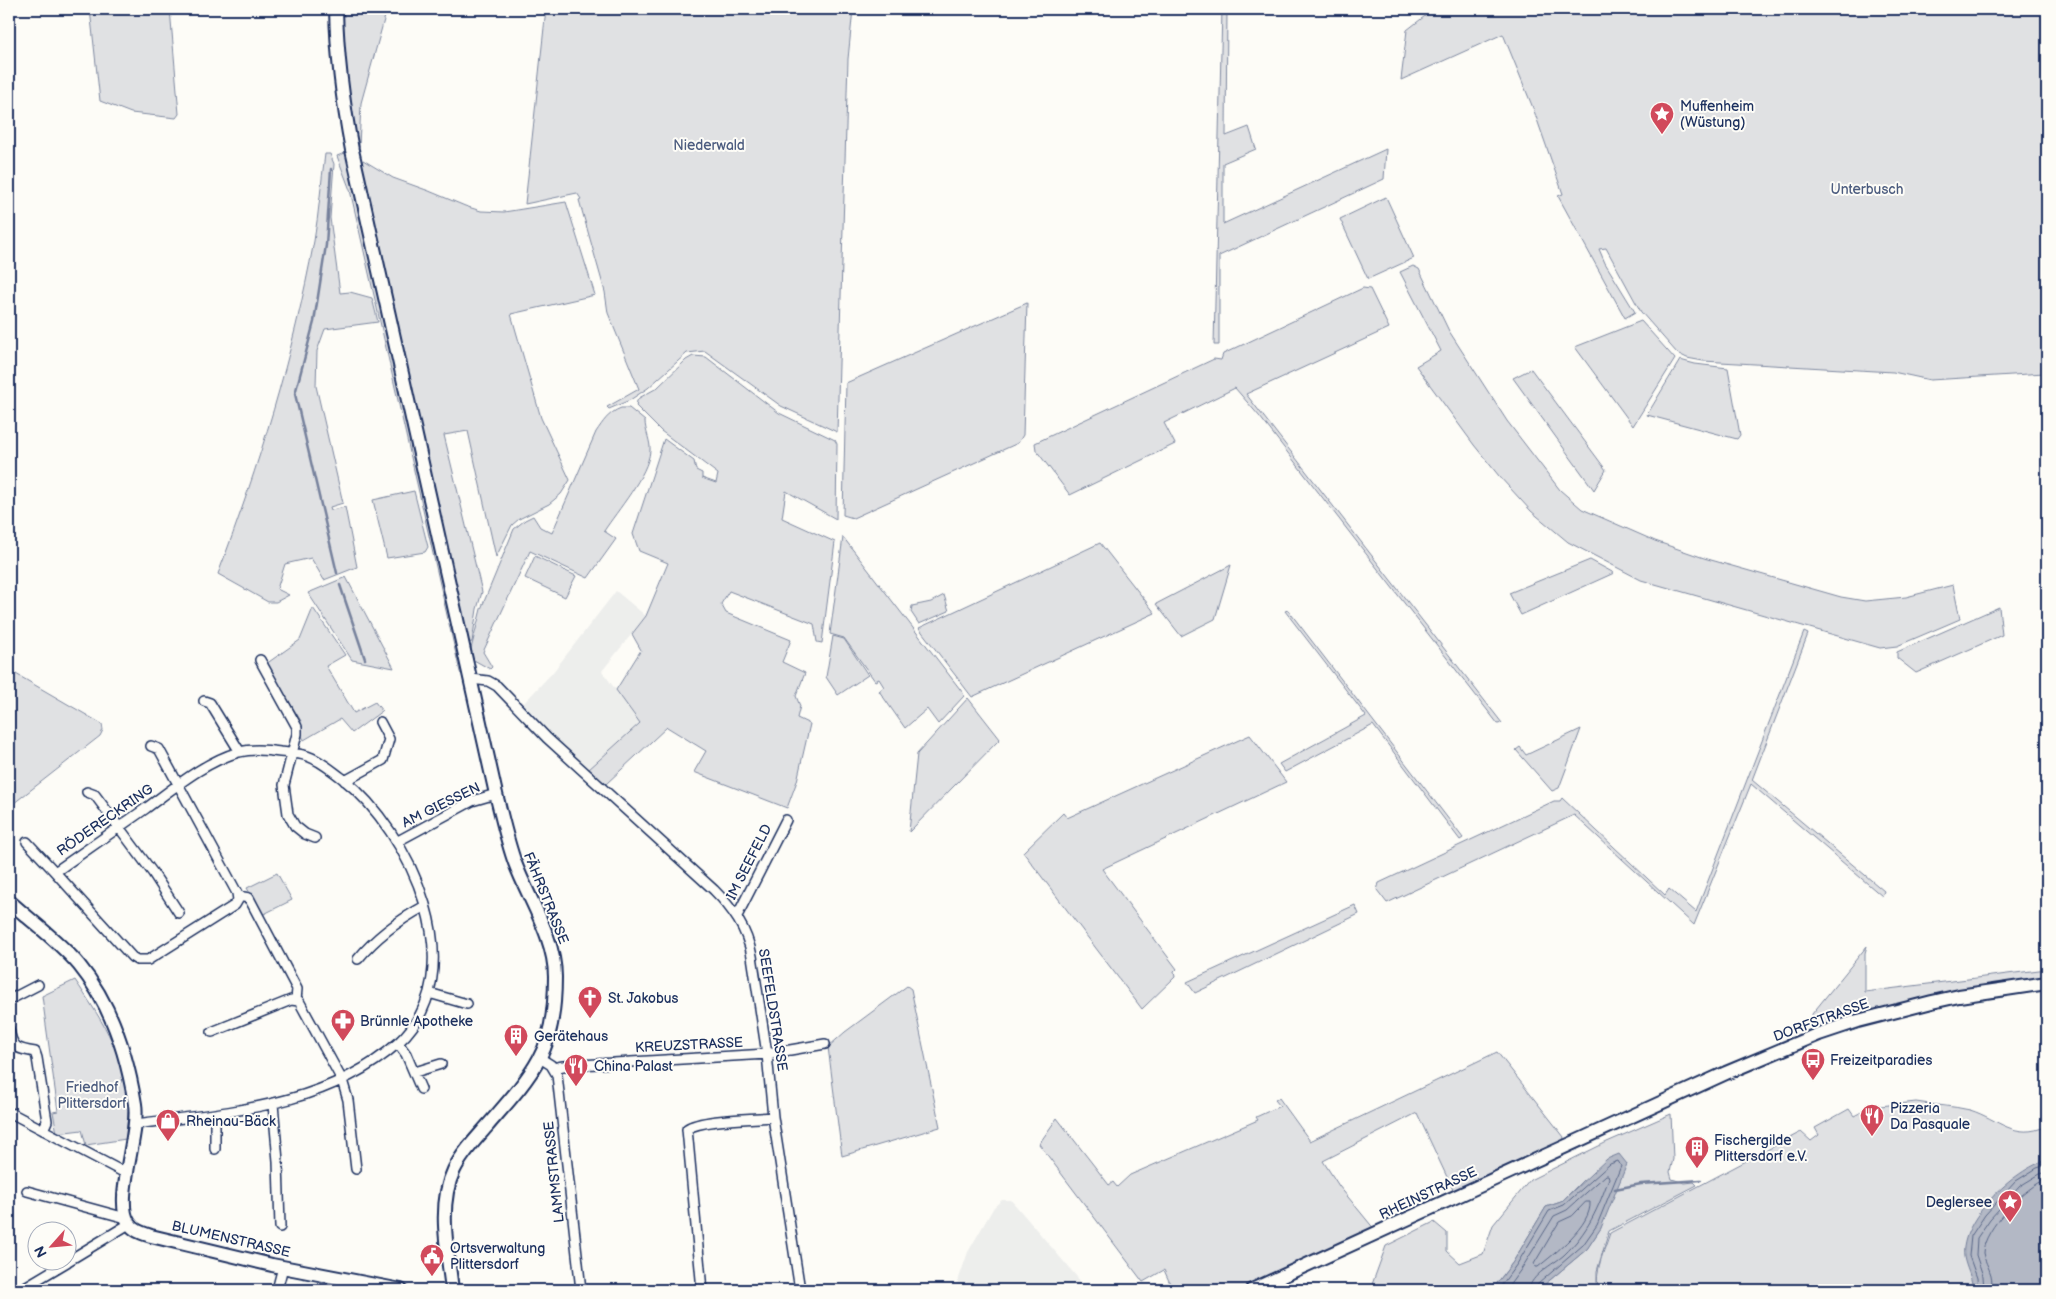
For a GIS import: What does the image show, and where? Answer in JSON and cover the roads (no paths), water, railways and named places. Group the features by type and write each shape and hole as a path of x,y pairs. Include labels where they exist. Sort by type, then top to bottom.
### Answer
{"main road":[{"name":"FÄHRSTRASSE","path":"336,9 343,102 352,150 496,794 515,862 554,960 555,990 546,1045 540,1058 531,1073 466,1150 454,1171 447,1191 446,1220 452,1290"},
{"path":"9,901 79,965 105,1003 125,1060 136,1106 136,1124 124,1203 127,1221"},
{"name":"DORFSTRASSE","path":"1617,1123 1760,1058 1819,1034 1858,1021 1959,996 2047,983"},
{"name":"RHEINSTRASSE","path":"1252,1290 1617,1123"},
{"name":"BLUMENSTRASSE","path":"127,1221 140,1232 151,1236 283,1267 401,1290"}],"street":[{"path":"260,660 297,727 284,785 288,814 295,826 305,834 315,838"},
{"name":"SEEFELDSTRASSE","path":"470,679 477,678 497,686 547,738 714,890 737,916 750,945 767,1054 773,1117 800,1290"},
{"path":"204,701 210,703 240,752"},
{"path":"345,781 383,760 389,739 380,722"},
{"path":"151,746 159,750 179,784 238,896 249,898 297,989 296,1000"},
{"name":"RÖDERECKRING","path":"136,1124 215,1114 296,1099 342,1080 363,1068 398,1043 410,1031 419,1017 429,993 434,958 425,906 416,876 398,841 377,811 345,781 308,756 264,750 240,752 213,763 179,784 55,872 132,957 137,960 148,960 235,905 238,896"},
{"path":"87,792 96,795 153,873 179,913"},
{"name":"AM GIESSEN","path":"398,841 472,801 496,794"},
{"name":"IM SEEFELD","path":"737,916 786,820"},
{"path":"27,842 55,872"},
{"path":"358,959 368,946 389,928 425,906"},
{"path":"9,1000 38,986"},
{"path":"429,993 467,1004"},
{"path":"212,1032 291,1000 296,1000 303,1006 342,1080 348,1100 356,1169"},
{"path":"9,1029 10,1040 14,1046 35,1052 47,1121 43,1130"},
{"path":"398,1043 406,1054 421,1089"},
{"name":"KREUZSTRASSE","path":"553,1068 767,1054 825,1044"},
{"path":"540,1058 553,1068"},
{"path":"415,1072 441,1064"},
{"name":"LAMMSTRASSE","path":"553,1068 557,1074 581,1290"},
{"path":"273,1104 278,1161 280,1227"},
{"path":"9,1112 127,1174"},
{"path":"215,1114 215,1149"},
{"path":"702,1290 687,1129 691,1126 707,1123 773,1117"},
{"path":"27,1191 127,1221"},
{"path":"78,1254 127,1221"},
{"path":"277,1290 283,1267"},
{"path":"20,1290 49,1272"}],"water":[{"path":"1619,1154 1627,1164 1601,1228 1587,1249 1538,1290 1492,1290 1513,1262 1546,1207 1561,1202 1607,1159"},
{"name":"Deglersee","path":"2047,1160 2047,1290 1973,1290 1964,1257 1965,1243 1970,1228 1980,1212 2005,1185 2034,1165"}],"waterway":[{"path":"331,169 326,245 314,322 295,394 337,573"},
{"path":"340,585 365,659"},
{"path":"1615,1189 1641,1184 1701,1180"}],"place":[{"name":"Muffenheim (Wüstung)","path":"1662,135"},
{"name":"St. Jakobus","path":"590,1019"},
{"name":"Brünnle Apotheke","path":"343,1042"},
{"name":"Gerätehaus","path":"516,1057"},
{"name":"Freizeitparadies","path":"1813,1081"},
{"name":"China Palast","path":"576,1087"},
{"name":"Pizzeria Da Pasquale","path":"1872,1137"},
{"name":"Rheinau-Bäck","path":"168,1142"},
{"name":"Fischergilde Plittersdorf e.V.","path":"1697,1169"},
{"name":"Deglersee","path":"2010,1223"},
{"name":"Ortsverwaltung Plittersdorf","path":"432,1277"}],"park label":[{"name":"Niederwald","path":"709,145"},
{"name":"Unterbusch","path":"1867,189"},
{"name":"Friedhof Plittersdorf","path":"92,1096"}]}
